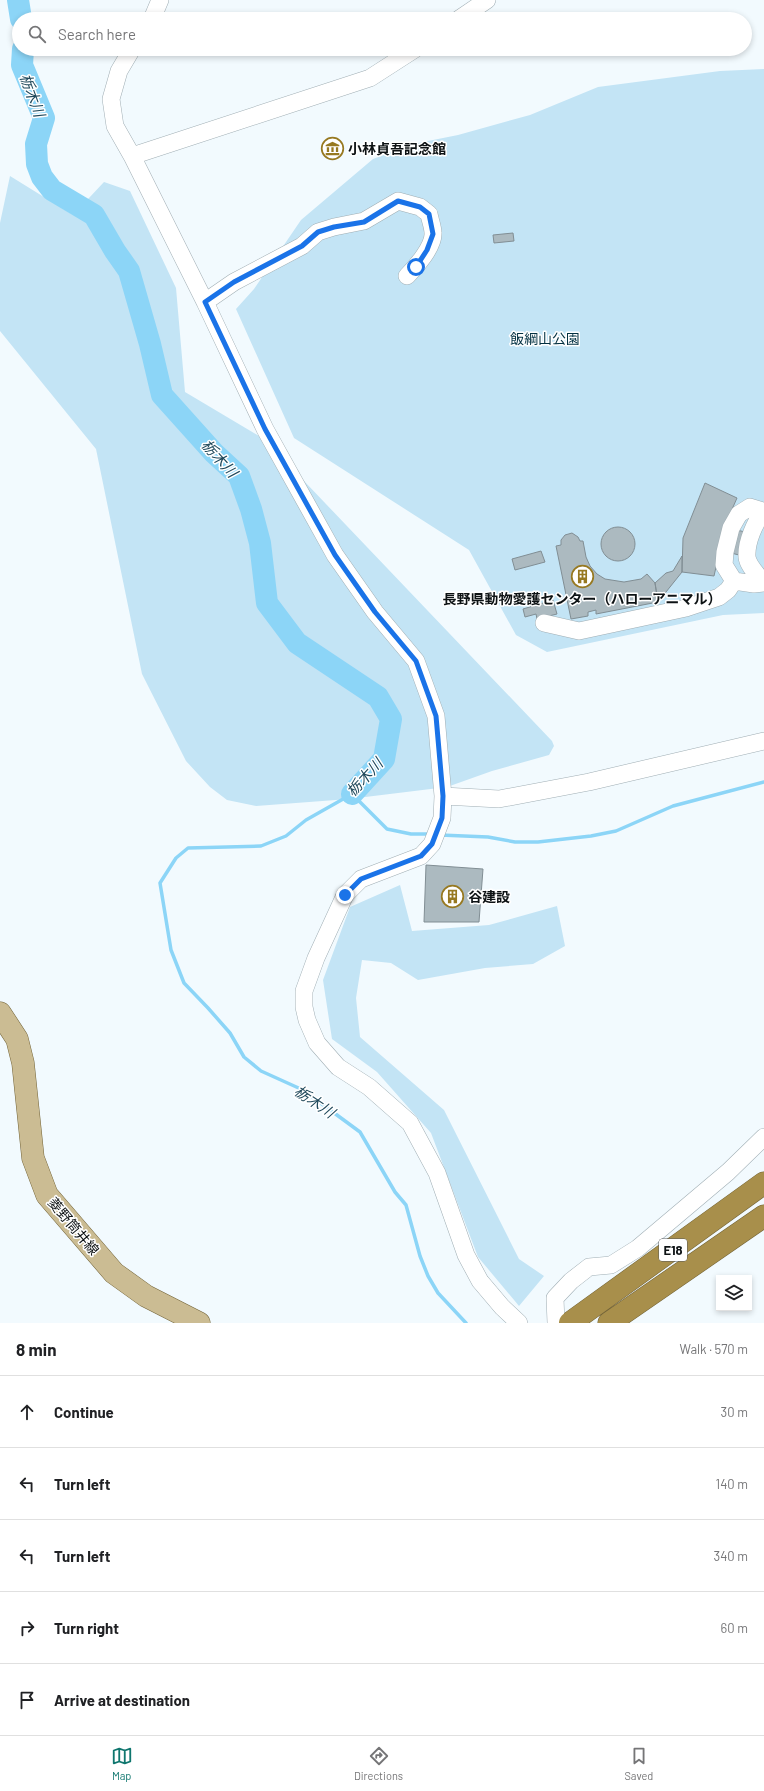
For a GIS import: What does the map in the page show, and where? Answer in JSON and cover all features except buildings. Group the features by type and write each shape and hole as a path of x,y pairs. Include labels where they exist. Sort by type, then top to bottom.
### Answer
{"highway":[{"name":"E18","path":"576,1319 764,1183"},
{"name":"E18","path":"609,1323 764,1216"}],"main road":[{"name":"菱野筒井線","path":"0,1013 16,1040 23,1063 33,1158 47,1195 114,1273 146,1296 199,1323"}],"street":[{"path":"155,12 160,0"},
{"path":"469,12 487,0"},
{"path":"128,56 119,71 111,99 114,126 132,156 205,302 265,429 335,555 375,612 416,661 436,716 443,796 442,818 432,844 421,856 361,879 345,895 316,958 304,991 304,1007 317,1043 338,1067 369,1087 410,1123 437,1173 466,1255 480,1281 502,1308 519,1323"},
{"path":"132,156 370,78 404,56"},
{"path":"205,302 234,282 302,246 318,232 334,227 364,222 398,201 420,207 429,214 433,234 427,250 416,267 407,276"},
{"path":"750,507 763,511 749,540 747,557 751,566 764,583 754,584 734,581 724,565 725,552 731,528 739,514 750,507"},
{"path":"544,623 579,631 686,608 719,597 728,590 734,581"},
{"path":"443,796 499,799 589,782 764,741"},
{"path":"556,1323 555,1298 571,1281 589,1267 612,1265 638,1248 728,1172 764,1137"}],"green space":[{"name":"飯綱山公園","path":"764,69 764,613 723,615 547,652 516,635 469,550 294,438 236,309 254,289 301,220 373,159 413,144 458,135 530,115 598,87 720,71"},
{"path":"10,176 73,215 104,182 130,191 176,288 185,392 264,439 552,741 554,746 549,755 492,771 447,787 349,799 256,806 227,800 210,787 186,761 142,674 96,449 0,331 0,223"},
{"path":"400,885 412,931 489,925 557,906 565,946 533,964 485,968 418,980 391,963 362,960 356,998 360,1037 444,1110 519,1259 544,1276 519,1306 478,1257 431,1133 377,1072 332,1039 323,980 350,907"}],"waterway":[{"name":"栃木川","path":"18,0 20,12"},
{"name":"栃木川","path":"23,56 22,65 44,118 36,144 37,164 42,177 52,190 94,215 115,251 129,271 150,344 162,395 214,453 239,476 251,509 260,543 267,603 297,643 378,697 391,719 384,759 352,794"},
{"path":"440,835 488,837 515,842 538,842 591,836 616,831 673,806 764,782"},
{"name":"栃木川","path":"430,834 411,834 387,829 352,794 306,820 286,836 261,846 188,848 176,858 160,883 171,950 184,983 230,1033 244,1057 261,1071 303,1090 360,1132 395,1192 406,1205 420,1256 428,1276 438,1293 466,1323"}],"place":[{"name":"小林貞吾記念館","path":"332,148"},
{"name":"長野県動物愛護センター（ハローアニマル）","path":"582,576"},
{"name":"谷建設","path":"453,896"}],"route":[{"path":"345,895 361,879 421,856 432,844 442,818 443,796 436,716 416,661 375,612 335,555 265,429 205,302 234,282 302,246 318,232 334,227 364,222 398,201 420,207 429,214 433,234 427,250 416,267"}]}
